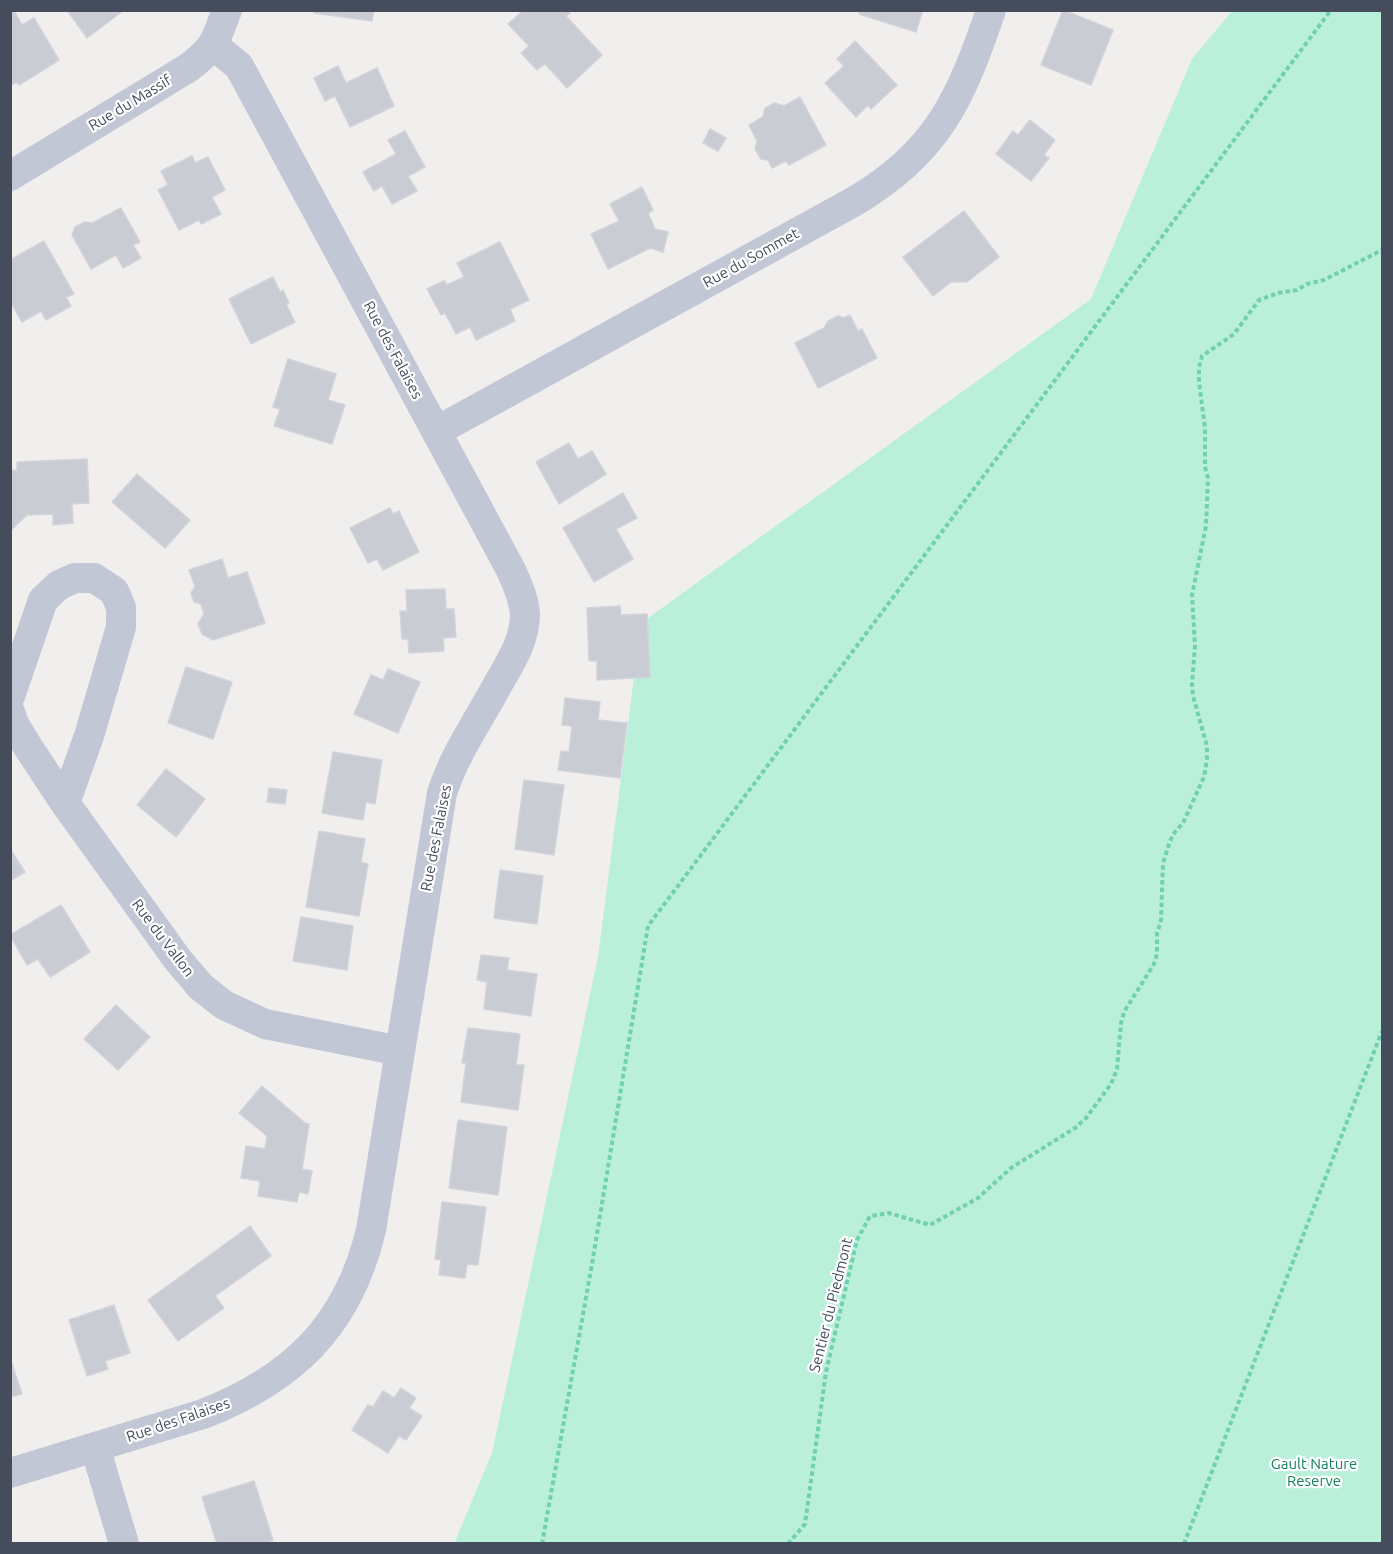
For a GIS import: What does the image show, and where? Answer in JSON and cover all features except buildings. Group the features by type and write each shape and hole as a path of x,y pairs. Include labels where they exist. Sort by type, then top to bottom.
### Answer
{"street":[{"name":"Rue du Massif","path":"10,176 188,68 214,46 227,10"},
{"name":"Rue du Sommet","path":"437,431 855,201 890,177 921,148 947,115 967,77 991,10"},
{"name":"Rue des Falaises","path":"10,1473 203,1414 249,1394 296,1361 328,1325 353,1285 366,1249 442,793 453,766 519,646 524,623 525,612 520,590 437,431 239,66 214,46"},
{"path":"10,696 43,600 59,585 75,578 94,578 114,591 121,607 121,627 89,736 65,803"},
{"name":"Rue du Vallon","path":"10,712 14,724 65,803 190,976 212,996 237,1013 265,1024 400,1051"},
{"path":"95,1447 124,1544"}],"path":[{"path":"542,1544 592,1264 648,926 1331,10"},
{"name":"Sentier du Piedmont","path":"788,1544 805,1524 826,1372 857,1240 870,1216 889,1213 930,1226 978,1198 1011,1168 1075,1128 1086,1118 1111,1084 1117,1069 1124,1012 1154,964 1161,920 1163,862 1175,832 1183,823 1204,777 1207,760 1207,746 1193,696 1192,684 1195,646 1192,595 1206,526 1208,478 1204,467 1205,428 1199,382 1202,356 1234,334 1259,300 1278,293 1297,290 1332,276 1383,250"},
{"path":"1184,1544 1383,1031"}],"green space":[{"name":"Gault Nature Reserve","path":"1232,11 1382,11 1382,1543 454,1544 492,1453 598,957 641,623 1091,299 1192,59"}]}
